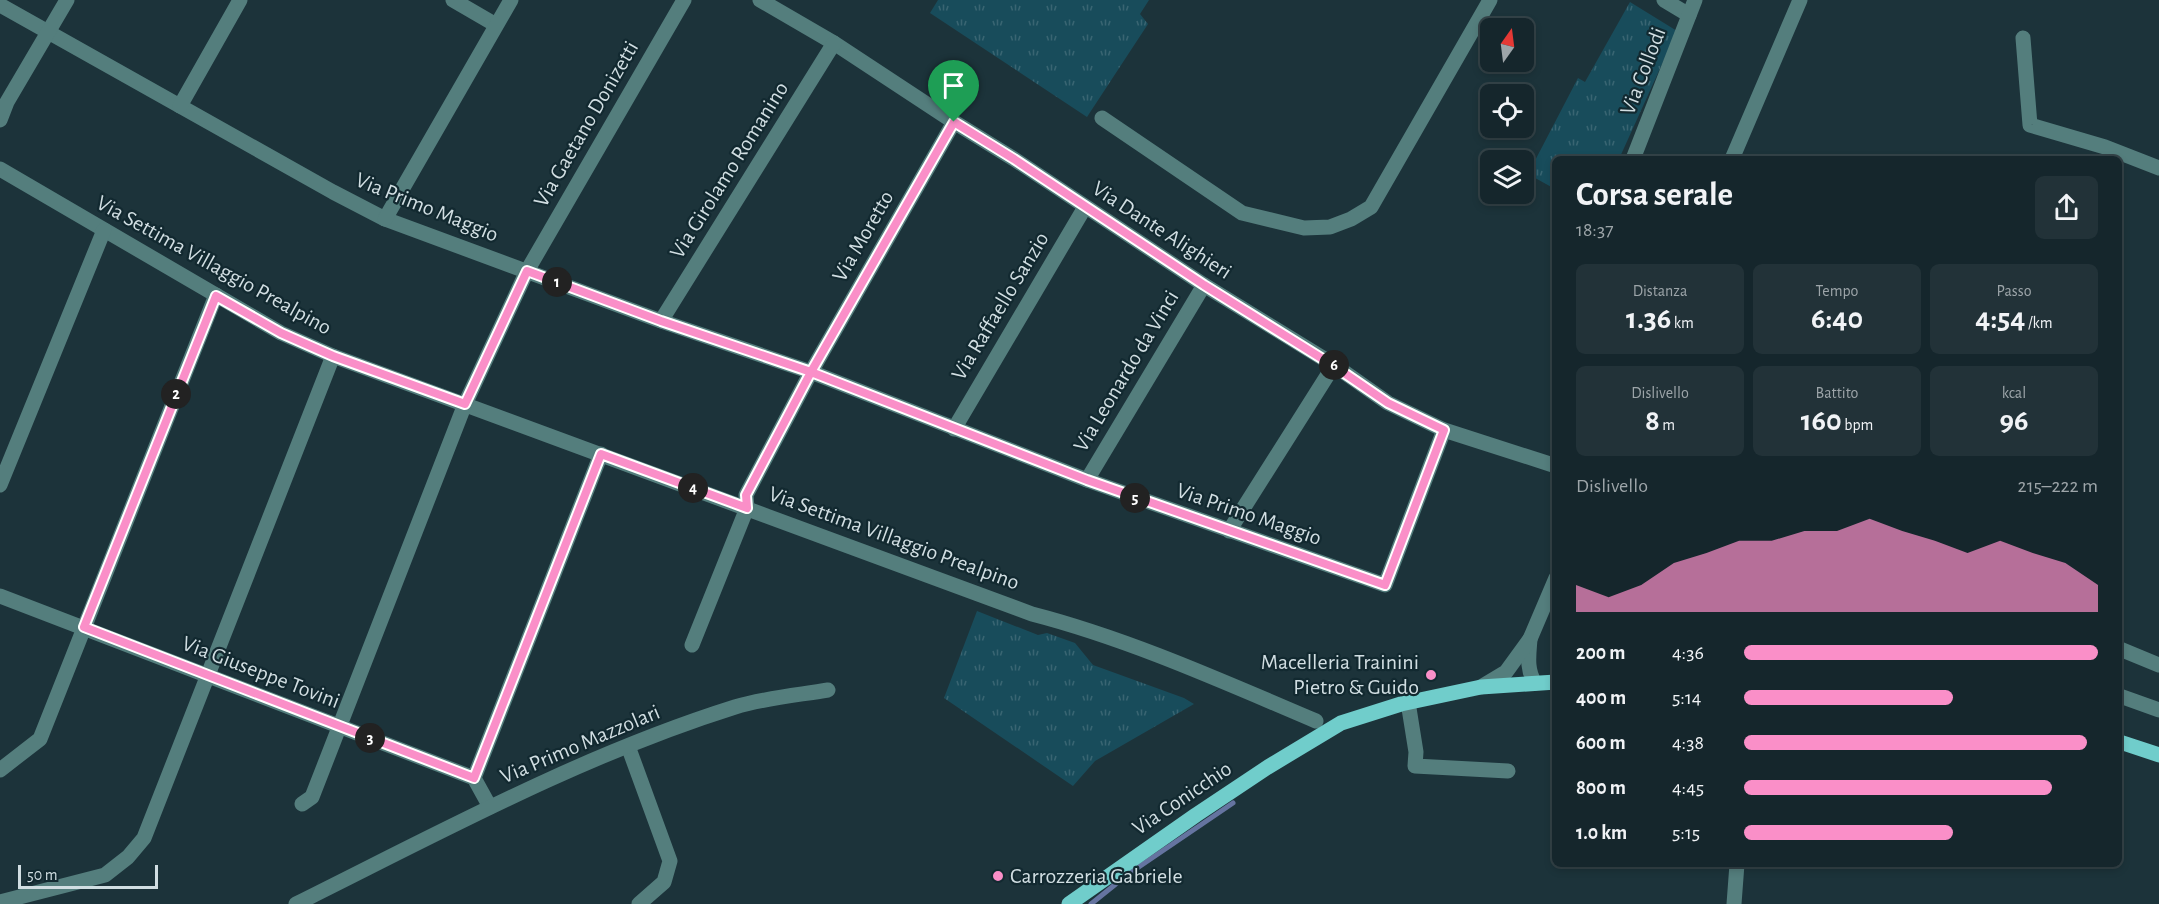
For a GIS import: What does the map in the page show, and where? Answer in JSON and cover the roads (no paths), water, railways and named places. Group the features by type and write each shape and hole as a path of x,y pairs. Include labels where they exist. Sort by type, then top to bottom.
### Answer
{"main road":[{"name":"Via Conicchio","path":"1069,904 1268,767 1320,728 1408,702 1481,687 1552,682"},
{"path":"2122,743 2159,755"}],"street":[{"path":"0,120 7,102 67,0"},
{"path":"180,106 240,0"},
{"path":"453,0 496,25"},
{"path":"385,219 511,0"},
{"name":"Via Gaetano Donizetti","path":"302,804 312,797 465,404 527,271 684,0"},
{"name":"Via Dante Alighieri","path":"760,0 834,44 1014,159 1388,403 1444,430 1552,465"},
{"path":"1102,118 1242,213 1304,228 1330,226 1351,219 1371,207 1490,0"},
{"path":"1664,0 1689,15"},
{"name":"Via Collodi","path":"1634,156 1695,0"},
{"path":"1733,156 1800,0"},
{"name":"Via Primo Maggio","path":"0,5 385,219 661,321 811,372 1087,480 1385,585 1444,430"},
{"path":"2023,38 2030,125 2105,147 2159,168"},
{"name":"Via Girolamo Romanino","path":"661,321 834,44"},
{"name":"Via Moretto","path":"811,372 954,122"},
{"name":"Via Settima Villaggio Prealpino","path":"0,169 281,333 333,356 1032,614 1056,620 1184,666 1320,728"},
{"name":"Via Raffaello Sanzio","path":"954,429 1085,207"},
{"path":"0,485 104,230"},
{"name":"Via Leonardo da Vinci","path":"1087,480 1204,285"},
{"path":"0,770 40,739 216,296"},
{"path":"0,902 105,875 128,858 144,838 333,356"},
{"path":"1229,531 1334,366"},
{"path":"692,645 747,508 746,495 811,372"},
{"path":"490,807 474,778 601,454"},
{"path":"1481,687 1506,672 1530,639 1552,587"},
{"name":"Via Giuseppe Tovini","path":"0,596 474,778"},
{"path":"1530,639 1528,664 1535,683"},
{"path":"2122,650 2159,665"},
{"name":"Via Primo Mazzolari","path":"296,904 490,807 628,746 737,707 828,690"},
{"path":"2122,697 2159,710"},
{"path":"1408,702 1416,752 1415,766 1508,771"},
{"path":"628,746 670,861 664,882 639,904"},
{"path":"1734,904 1737,867"}],"waterway":[{"path":"1091,904 1127,875 1233,803"}],"place":[{"name":"Macelleria Trainini Pietro & Guido","path":"1431,675"},
{"name":"Carrozzeria Gabriele","path":"998,876"}]}
